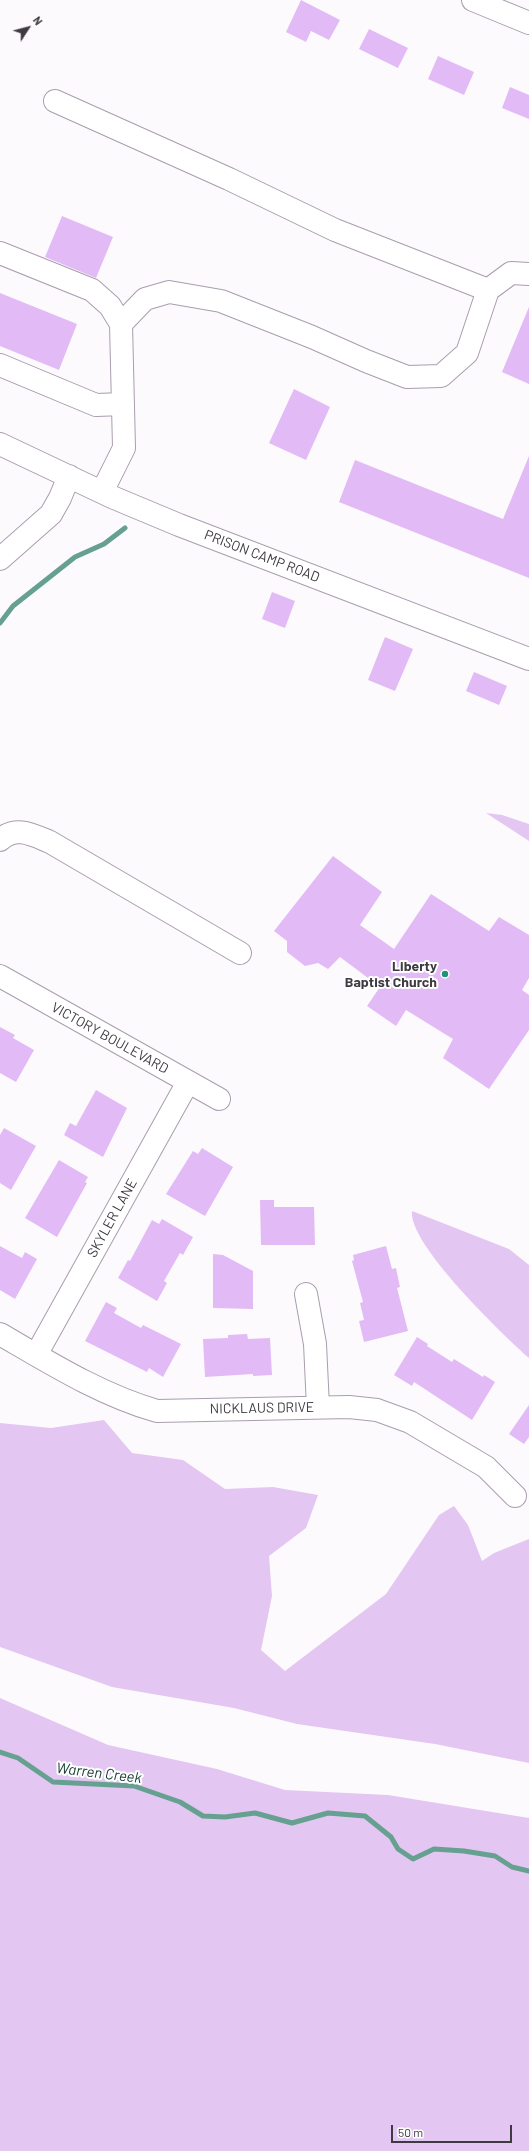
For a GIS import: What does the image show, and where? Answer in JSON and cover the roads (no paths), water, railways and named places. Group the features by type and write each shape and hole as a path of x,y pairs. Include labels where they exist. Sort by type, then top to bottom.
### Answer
{"street":[{"path":"473,0 529,23"},
{"path":"55,101 229,179 335,230 488,290"},
{"path":"0,254 92,290 110,306 121,324 124,448 102,492"},
{"path":"121,324 145,299 169,292 221,301 407,377 441,376 467,353 488,290 511,273 529,274"},
{"path":"0,366 96,405 123,404"},
{"name":"PRISON CAMP ROAD","path":"0,444 102,492 179,525 529,659"},
{"path":"2,552 51,514 60,498 69,476"},
{"path":"0,840 11,833 21,831 50,842 240,954"},
{"name":"VICTORY BOULEVARD","path":"0,976 220,1099"},
{"name":"SKYLER LANE","path":"36,1355 188,1082"},
{"path":"306,1294 315,1344 318,1407"},
{"name":"NICKLAUS DRIVE","path":"0,1334 68,1372 136,1404 157,1411 318,1407 349,1407 378,1410 410,1422 486,1467 515,1496"}],"waterway":[{"path":"0,623 13,606 75,557 104,544 125,528"},
{"name":"Warren Creek","path":"0,1752 18,1758 53,1782 134,1786 180,1802 203,1816 225,1817 255,1813 292,1823 328,1813 365,1816 391,1837 398,1849 413,1859 434,1849 464,1851 495,1856 512,1867 529,1871"}],"place":[{"name":"Liberty Baptist Church","path":"445,974"}]}
